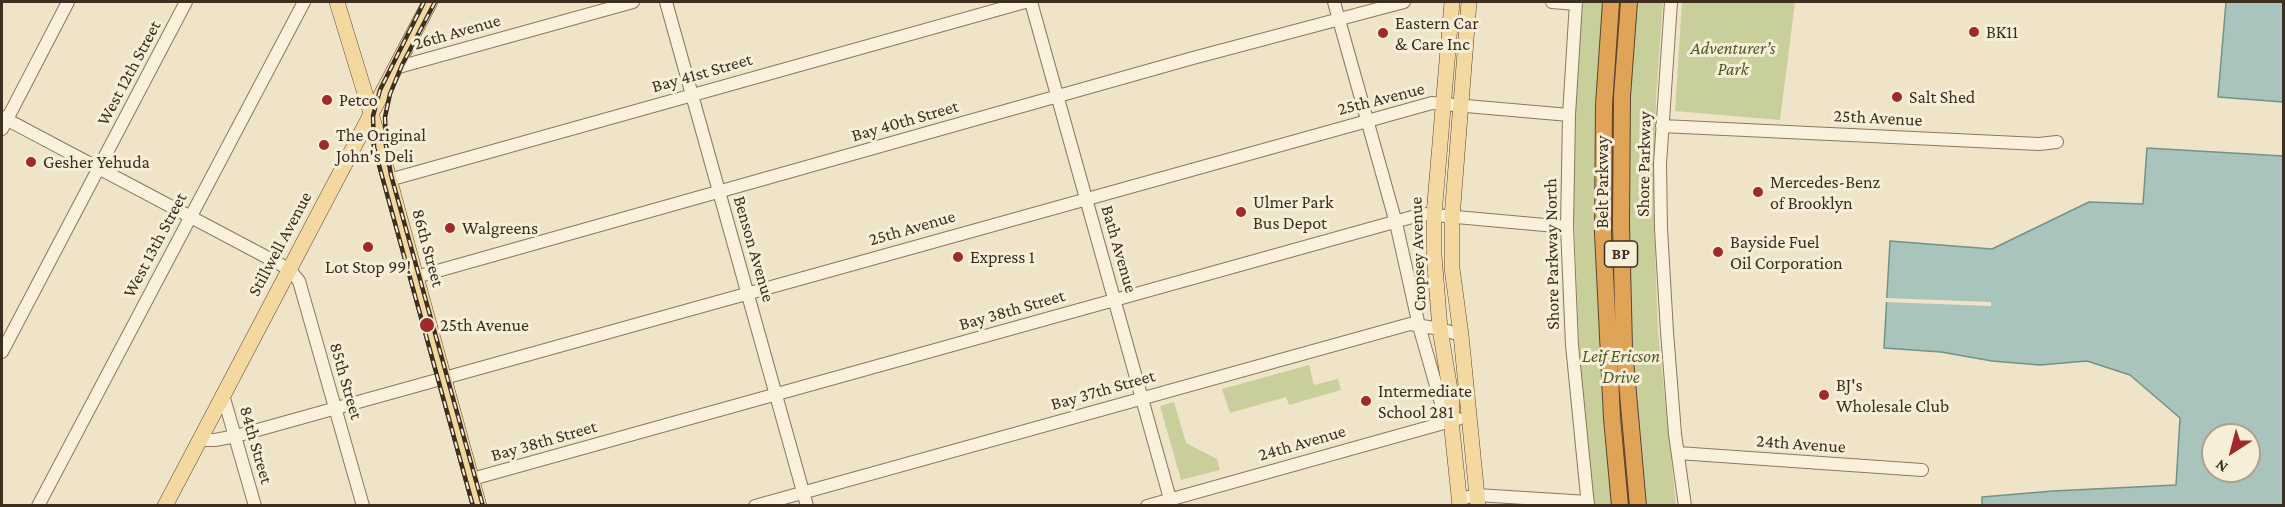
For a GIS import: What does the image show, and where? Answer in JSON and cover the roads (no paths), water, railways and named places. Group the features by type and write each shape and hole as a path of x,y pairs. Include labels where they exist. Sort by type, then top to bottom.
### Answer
{"highway":[{"name":"Belt Parkway","path":"1611,2 1604,105 1603,233 1612,418 1620,506"},
{"name":"Belt Parkway","path":"1629,2 1622,96 1621,224 1624,348 1638,506"}],"main road":[{"name":"86th Street","path":"337,2 371,113 479,506"},
{"name":"Stillwell Avenue","path":"165,506 430,2"},
{"name":"Cropsey Avenue","path":"1452,2 1434,215 1434,255 1440,329 1452,402 1451,420 1460,502"},
{"name":"Cropsey Avenue","path":"1469,2 1452,218 1452,268 1477,500"}],"street":[{"path":"68,2 3,122 99,168 289,269"},
{"name":"West 12th Street","path":"2,352 186,2"},
{"name":"West 13th Street","path":"38,506 304,2"},
{"name":"26th Avenue","path":"395,68 633,2"},
{"name":"Benson Avenue","path":"666,2 807,506"},
{"name":"Bay 41st Street","path":"389,180 1026,2"},
{"name":"Bath Avenue","path":"1031,2 1171,502"},
{"path":"1334,2 1396,223 1419,326 1441,403 1451,420"},
{"name":"Bay 40th Street","path":"416,278 1404,2"},
{"path":"1552,2 1576,3"},
{"name":"Shore Parkway","path":"1671,2 1660,164 1667,332 1685,506"},
{"name":"Shore Parkway North","path":"1576,3 1569,115 1567,227 1572,345 1588,504"},
{"name":"25th Avenue","path":"200,440 236,436 1432,103 1569,115"},
{"name":"25th Avenue","path":"1662,126 2039,144 2056,142"},
{"name":"Bay 38th Street","path":"472,480 1423,214 1567,227"},
{"name":"85th Street","path":"289,269 299,281 363,506"},
{"name":"Bay 37th Street","path":"755,506 1410,324 1461,335"},
{"name":"84th Street","path":"223,395 255,506"},
{"name":"24th Avenue","path":"1147,506 1171,502 1451,420 1468,418"},
{"name":"24th Avenue","path":"1678,453 1922,470"},
{"path":"1460,502 1477,500 1588,504"}],"water":[{"path":"2226,2 2283,2 2283,102 2218,97"},
{"path":"2147,148 2283,156 2283,505 1982,505 1982,497 2176,485 2180,418 2130,375 2087,361 2040,365 1992,361 1941,352 1884,348 1890,241 1992,249 2089,202 2143,204"}],"railway":[{"path":"424,2 380,90 373,116 374,147 473,506"},
{"path":"435,2 402,65 390,94 385,117 386,146 391,175 483,506"}],"place":[{"name":"BK11","path":"1974,32"},
{"name":"Eastern Car & Care Inc","path":"1383,33"},
{"name":"Salt Shed","path":"1897,97"},
{"name":"Petco","path":"327,100"},
{"name":"The Original John's Deli","path":"324,145"},
{"name":"Gesher Yehuda","path":"31,162"},
{"name":"Mercedes-Benz of Brooklyn","path":"1758,192"},
{"name":"Ulmer Park Bus Depot","path":"1241,212"},
{"name":"Walgreens","path":"450,228"},
{"name":"Lot Stop 99!","path":"368,247"},
{"name":"Bayside Fuel Oil Corporation","path":"1718,252"},
{"name":"Express 1","path":"958,257"},
{"name":"25th Avenue","path":"427,325"},
{"name":"BJ's Wholesale Club","path":"1824,395"},
{"name":"Intermediate School 281","path":"1366,401"}],"park label":[{"name":"Adventurer’s Park","path":"1733,58"},
{"name":"Leif Ericson Drive","path":"1621,366"}]}
